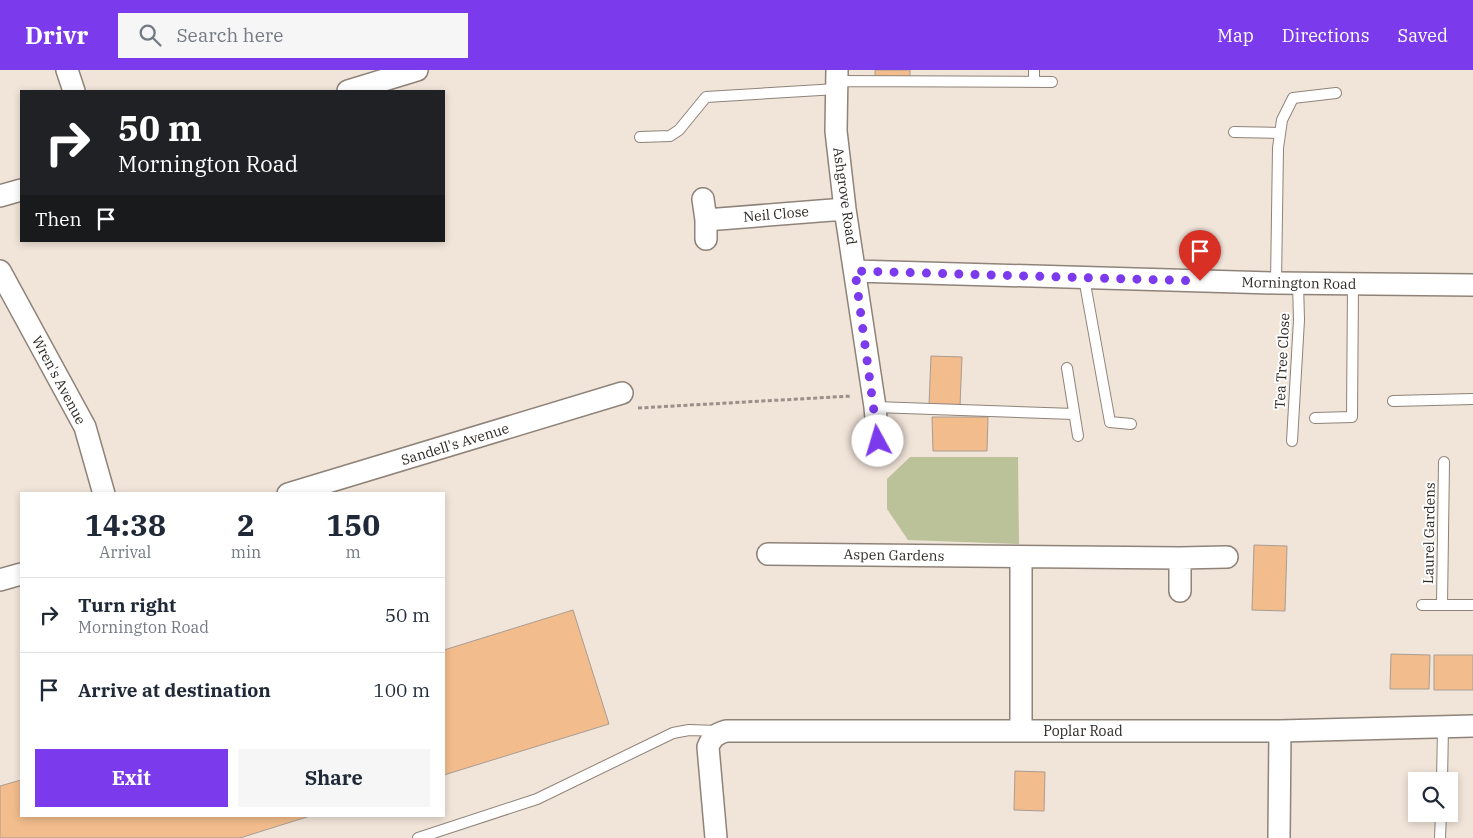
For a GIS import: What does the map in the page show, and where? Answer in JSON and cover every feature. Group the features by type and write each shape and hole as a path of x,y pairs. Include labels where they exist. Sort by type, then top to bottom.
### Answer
{"street":[{"path":"68,70 74,90"},
{"path":"351,90 417,70"},
{"name":"Ashgrove Road","path":"837,80 836,131 845,209 874,401 878,441"},
{"path":"0,196 20,190"},
{"name":"Neil Close","path":"703,199 706,230 845,209"},
{"name":"Wren's Avenue","path":"0,271 85,427 103,492"},
{"name":"Mornington Road","path":"855,271 1276,283 1473,285"},
{"name":"Sandell's Avenue","path":"295,492 622,394"},
{"name":"Aspen Gardens","path":"768,554 1227,557"},
{"path":"1021,557 1021,731"},
{"path":"1180,558 1180,591"},
{"path":"0,580 20,574"},
{"name":"Poplar Road","path":"726,731 1280,731 1473,726"},
{"path":"716,838 708,747 711,738 726,731"},
{"path":"1279,838 1280,731"}],"lane":[{"path":"1034,70 1034,82"},
{"path":"640,137 670,136 679,130 706,97 837,80 1052,82"},
{"path":"1276,283 1278,148 1282,120 1293,98 1336,93"},
{"path":"1234,132 1280,132"},
{"path":"1084,278 1110,422 1131,424"},
{"name":"Tea Tree Close","path":"1292,441 1299,320 1298,283"},
{"path":"1315,418 1352,418 1353,284"},
{"path":"1067,368 1078,436"},
{"path":"1393,401 1473,399"},
{"path":"874,401 1074,414"},
{"name":"Laurel Gardens","path":"1442,605 1444,462"},
{"path":"1422,605 1473,605"},
{"path":"1442,772 1443,726"},
{"path":"418,838 537,799 597,768 673,733 689,730 726,731"},
{"path":"1440,838 1441,822"}],"path":[{"path":"622,394 633,408 874,401"}],"green space":[{"path":"910,457 1018,457 1019,544 908,540 887,509 887,479"}],"building":[{"path":"875,70 910,70 910,79 875,78"},
{"path":"931,356 962,357 960,406 929,405"},
{"path":"932,417 988,417 987,451 933,451"},
{"path":"1254,545 1287,546 1285,611 1252,610"},
{"path":"573,610 609,724 445,775 445,650"},
{"path":"1391,654 1430,655 1429,689 1390,689"},
{"path":"1434,655 1473,655 1473,690 1434,690"},
{"path":"1015,771 1045,772 1044,811 1014,810"},
{"path":"20,780 20,817 307,817 240,838 0,838 0,786"}],"route":[{"path":"878,441 875,407 855,271 1200,281"}]}
